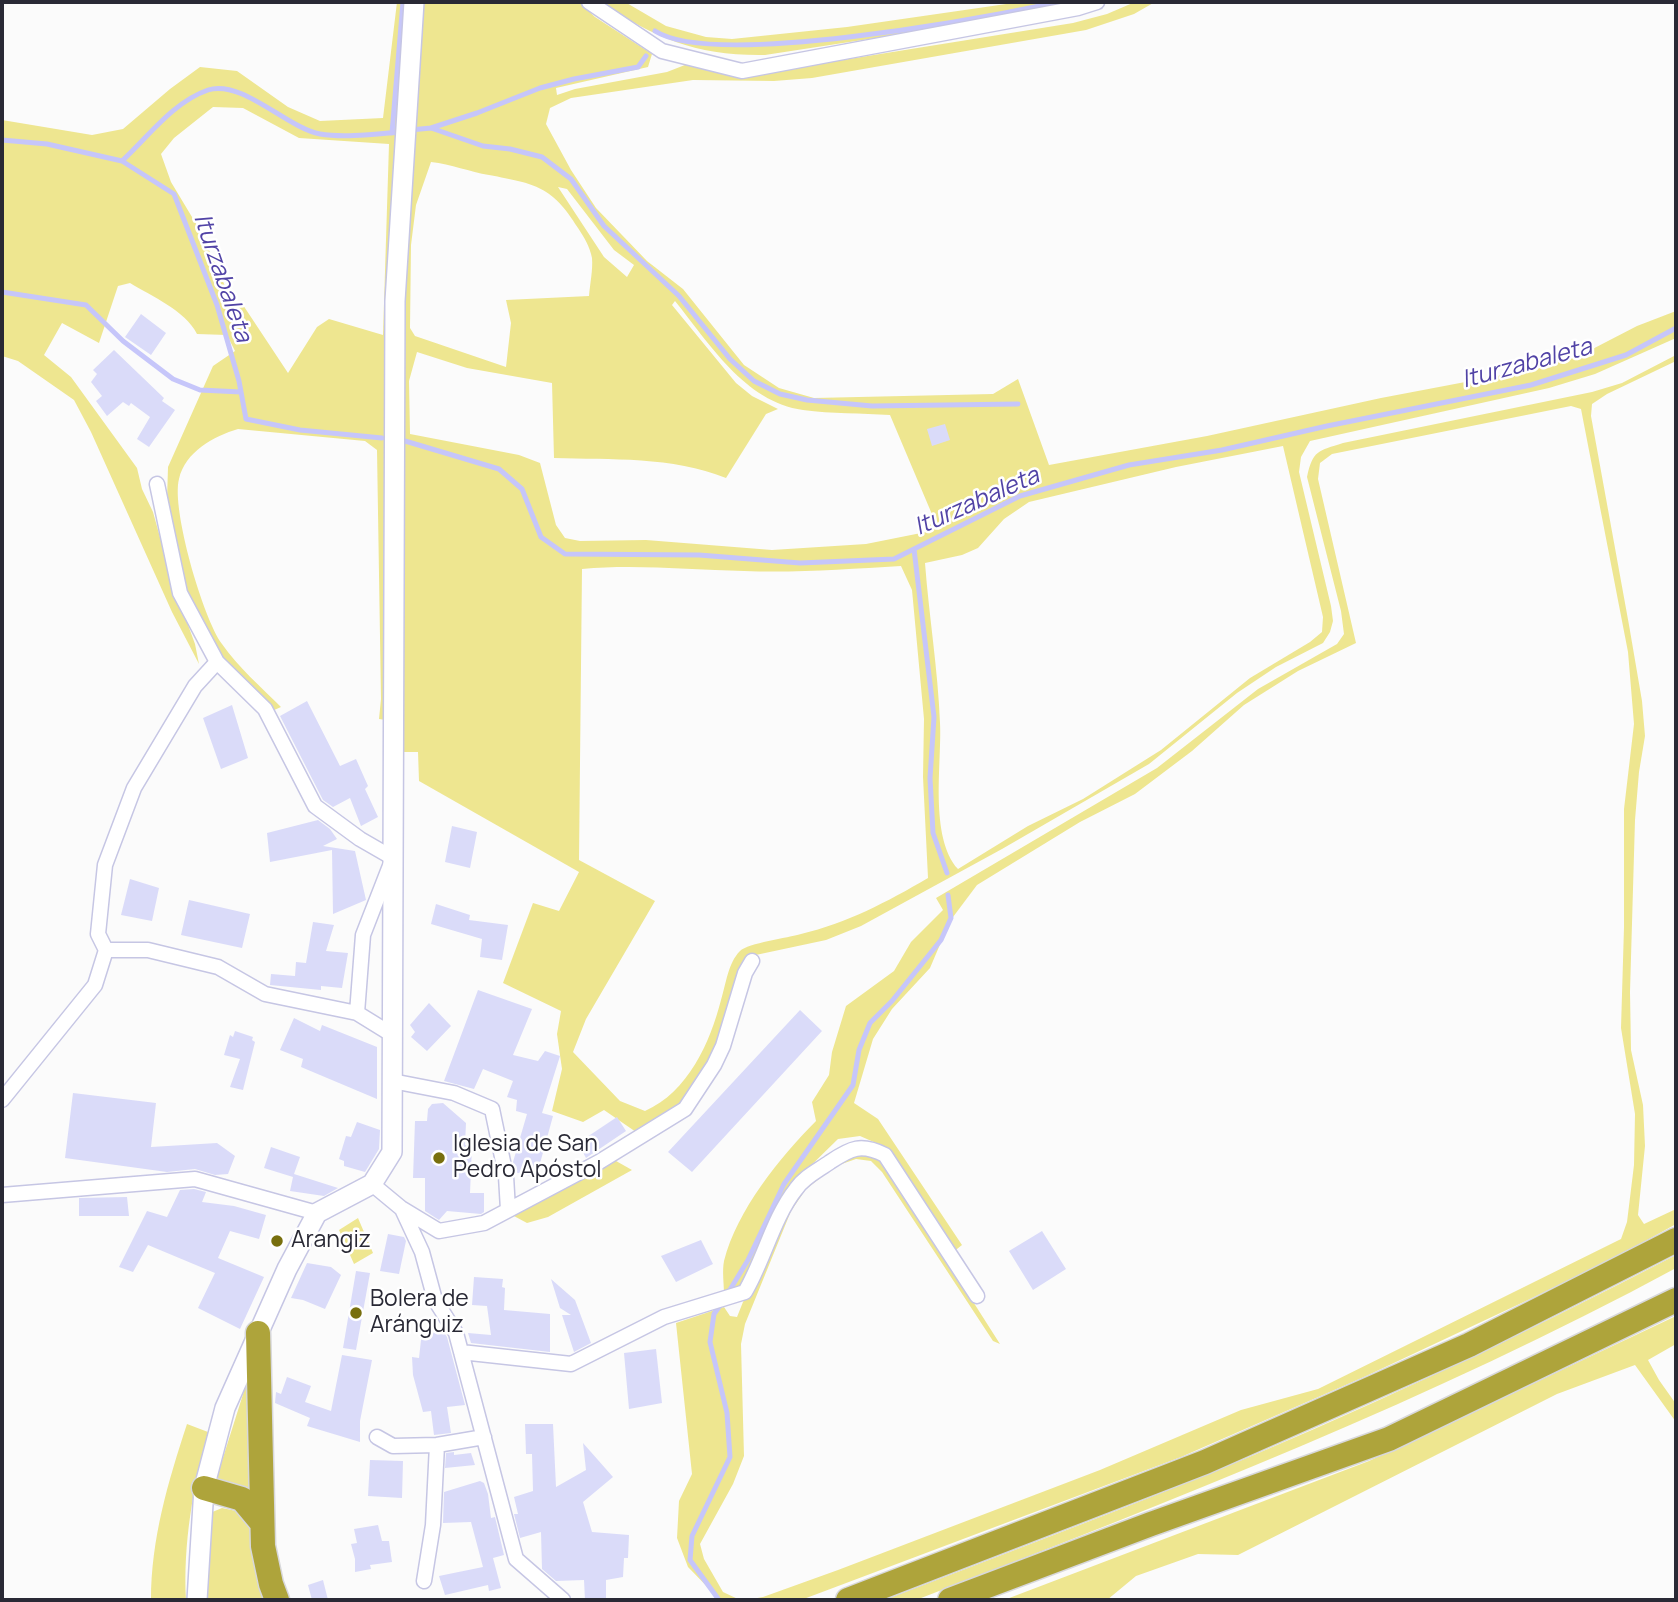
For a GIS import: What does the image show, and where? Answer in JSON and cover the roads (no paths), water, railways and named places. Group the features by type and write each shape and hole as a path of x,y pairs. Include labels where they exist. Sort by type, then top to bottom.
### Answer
{"highway":[{"path":"848,1600 1205,1462 1469,1346 1676,1241"},
{"path":"1151,1524 1461,1390 1676,1283"},
{"path":"950,1600 1388,1439 1676,1300"},
{"path":"258,1333 263,1546 277,1600"},
{"path":"204,1488 242,1500 262,1523"}],"street":[{"path":"197,1600 204,1488 225,1408 287,1269 317,1213 372,1184 392,1152 394,355 404,139 414,2"},
{"path":"589,2 662,51 742,71 1078,8 1097,2"},
{"path":"157,484 180,593 217,662 265,709 315,806 360,839 393,858"},
{"path":"2,1100 94,985 106,950 98,934 106,865 134,788 195,686 217,662"},
{"path":"357,1013 363,935 393,858"},
{"path":"106,950 148,950 218,967 265,994 357,1013 391,1034"},
{"path":"372,1184 401,1208 439,1231 484,1223 599,1162 685,1108 714,1065 723,1046 745,973 752,961"},
{"path":"392,1081 454,1093 492,1109 506,1176 508,1210"},
{"path":"461,1352 571,1364 664,1317 745,1292 796,1189 807,1178 850,1148 871,1148 885,1155 977,1296"},
{"path":"2,1195 195,1179 317,1213"},
{"path":"401,1208 422,1252 435,1300 456,1333 516,1559 563,1600"},
{"path":"377,1437 393,1446 437,1445 484,1437"},
{"path":"425,1581 433,1525 437,1445"}],"waterway":[{"path":"392,133 403,2"},
{"path":"655,31 686,41 732,45 789,43 914,28 1059,2"},
{"path":"431,128 540,88 638,67 646,56"},
{"path":"122,161 172,111 195,96 221,88 235,91 293,123 320,134 350,136 400,132"},
{"path":"410,130 431,128 483,146 542,157 571,179 604,226 679,296 730,359 754,381 780,394 807,400 872,406 1018,404"},
{"name":"Iturzabaleta","path":"2,140 47,144 122,161 174,194 217,305 239,381 246,419 300,430 382,438"},
{"path":"2,292 86,305 123,341 173,379 200,390 241,392"},
{"name":"Iturzabaleta","path":"405,441 499,469 522,489 541,537 565,554 699,555 800,563 894,559 1020,496 1129,465 1222,450 1531,385 1626,355 1676,328"},
{"path":"914,549 934,717 930,778 933,833 947,873"},
{"path":"728,1293 748,1260 784,1184 853,1085 859,1050 870,1023 892,1001 941,940 951,918 948,895"},
{"path":"719,1600 690,1560 692,1536 730,1457 727,1413 710,1342 714,1314 721,1304"}],"place":[{"name":"Iglesia de San Pedro Apóstol","path":"439,1158"},
{"name":"Arangiz","path":"277,1241"},
{"name":"Bolera de Aránguiz","path":"356,1313"}]}
